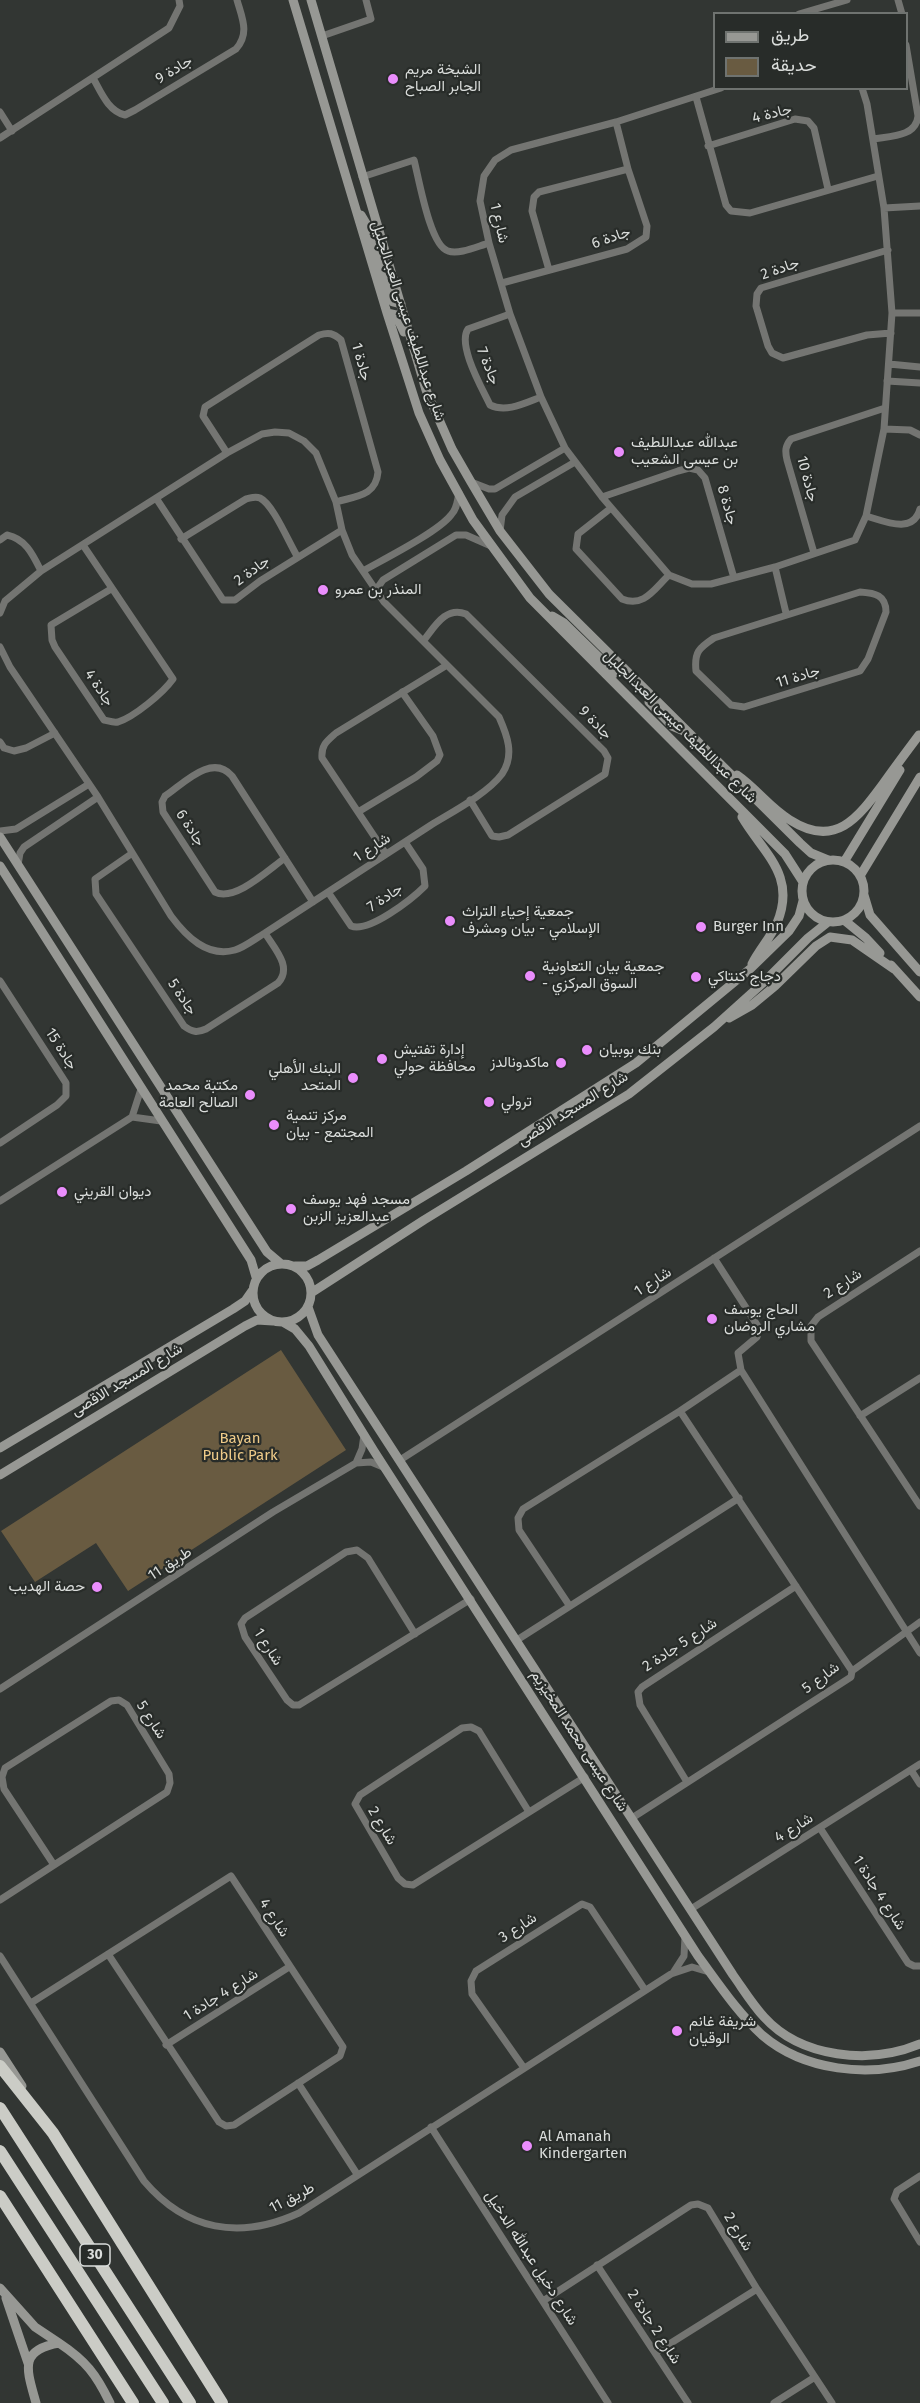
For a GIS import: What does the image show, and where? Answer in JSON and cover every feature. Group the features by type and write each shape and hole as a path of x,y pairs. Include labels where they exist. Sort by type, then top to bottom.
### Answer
{"highway":[{"path":"0,2066 53,2133 222,2403"},
{"name":"30","path":"0,2108 190,2403"},
{"name":"30","path":"0,2151 163,2403"},
{"path":"0,2196 133,2403"}],"main road":[{"name":"شارع عبداللطيف عيسى العبدالجليل","path":"293,0 419,413 440,460 459,493 491,546 517,583 544,613 785,854 803,882"},
{"name":"شارع عبداللطيف عيسى العبدالجليل","path":"311,0 426,390 452,449 500,531 549,594 625,671 800,843 811,853 828,860"},
{"path":"357,211 368,225 389,296 393,302 400,304"},
{"path":"387,313 396,315 426,390"},
{"path":"544,613 564,623 615,673 620,674 625,671"},
{"path":"620,689 625,684 632,685 672,726 686,731"},
{"path":"720,764 749,783 789,820 807,829 827,832 855,819 920,734"},
{"path":"843,862 920,734"},
{"path":"860,876 920,777"},
{"path":"734,802 776,864 783,895 777,924 750,969"},
{"path":"0,837 267,1252 280,1263"},
{"path":"864,893 858,909 844,920 828,922 813,915 803,900 803,882 808,872 817,864 828,860 843,862 850,866 860,876 870,915 920,972"},
{"path":"1,868 251,1260 256,1277 252,1291 257,1309 278,1321 293,1320 302,1315 308,1307 311,1293 307,1277 295,1266 280,1263 271,1265 256,1277"},
{"name":"شارع المسجد الاقصى","path":"295,1266 307,1266 327,1255 466,1171 627,1069 678,1030 750,969 789,931 799,916 803,900"},
{"path":"844,920 866,938 920,997"},
{"name":"شارع المسجد الاقصى","path":"311,1293 424,1220 629,1094 714,1027 828,922"},
{"path":"714,1027 752,1005 775,987 816,946 830,937 852,940 894,969"},
{"path":"69,975 80,973 82,965"},
{"path":"82,996 84,988 96,987"},
{"name":"شارع المسجد الاقصى","path":"0,1448 233,1310 252,1291"},
{"name":"شارع عيسى محمد المخيزيم","path":"308,1307 318,1335 670,1878 764,2017 787,2036 821,2050 868,2056 884,2055 920,2044"},
{"name":"شارع المسجد الاقصى","path":"0,1475 245,1326 257,1320 278,1321"},
{"name":"شارع عيسى محمد المخيزيم","path":"278,1321 295,1329 326,1372 385,1468 684,1934 738,2009 763,2036 793,2054 829,2066 868,2070 897,2067 920,2061"},
{"path":"326,1372 328,1364 338,1365"},
{"path":"430,1537 441,1535 444,1529"},
{"path":"444,1558 447,1548 452,1547 458,1550"},
{"path":"640,1864 651,1864 656,1855"},
{"path":"655,1886 660,1877 665,1875 670,1878"},
{"path":"0,2052 53,2133"},
{"path":"3,2292 35,2327 80,2357 98,2378 110,2403"},
{"path":"3,2292 28,2363 36,2403"},
{"path":"28,2363 32,2353 43,2346 59,2343"},
{"path":"29,2403 31,2386"}],"street":[{"path":"0,138 169,28 180,6 179,0"},
{"name":"جادة 9","path":"93,78 111,108 125,115 135,110 236,49 242,41 245,26 237,0"},
{"path":"322,36 371,19 366,0"},
{"path":"806,12 847,0"},
{"path":"873,139 912,131 917,125 918,116 908,57"},
{"name":"شارع 1","path":"669,575 611,508 565,448 541,397 510,314 489,243 480,201 484,176 495,160 511,150 616,122 715,90"},
{"path":"611,508 578,534 576,541 578,553 622,599 630,602 642,601 669,575 692,584 711,584 775,567 855,540 866,516 884,429 892,313 884,208 867,104 863,90"},
{"path":"696,97 726,205 731,211 750,213 878,176"},
{"path":"0,112 12,131"},
{"name":"جادة 4","path":"708,146 795,119 808,121 814,128 828,189"},
{"name":"جادة 6","path":"502,283 627,249 638,245 646,237 647,226 628,169 616,122"},
{"path":"362,177 414,160 433,231 440,246 448,252 455,252 489,243"},
{"path":"549,270 532,211 534,197 539,192 628,169"},
{"path":"884,208 920,206"},
{"name":"جادة 2","path":"888,250 760,288 756,300 771,353 783,358 867,335 891,333"},
{"path":"892,313 920,313"},
{"name":"جادة 7","path":"510,314 468,329 464,334 467,352 490,405 496,408 508,408 541,397"},
{"name":"جادة 1","path":"227,453 203,416 205,407 319,335 327,332 334,334 341,340 378,472 377,484 371,491 336,502"},
{"path":"889,364 920,367"},
{"path":"887,381 920,383"},
{"name":"جادة 10","path":"814,553 787,460 785,450 788,443 791,439 885,408"},
{"path":"884,429 910,430 920,435"},
{"name":"شارع 1","path":"0,613 5,600 41,571 227,453 262,434 289,433 304,441 316,453 336,502 342,530 352,555 384,602 500,717 509,746 502,773 470,801 265,933 235,950 218,951 198,945 184,934 171,916 98,797 10,667 0,647"},
{"path":"471,482 495,489 565,448"},
{"path":"500,531 501,515 515,497 575,462"},
{"name":"جادة 8","path":"602,496 689,468 698,470 705,478 734,578"},
{"path":"363,571 450,517 456,507 459,493"},
{"path":"181,539 246,499 254,497 263,499 269,506 297,556"},
{"name":"جادة 2","path":"156,498 223,600 235,600 297,556 342,530"},
{"path":"866,516 906,525 914,521 920,509"},
{"path":"376,590 383,580 456,535 466,535 491,546"},
{"path":"0,540 7,536 16,537 29,548 41,571"},
{"name":"جادة 4","path":"83,545 173,679 159,695 120,721 112,723 104,720 73,674 55,647 51,632 51,625 111,589"},
{"path":"775,567 786,613"},
{"name":"جادة 11","path":"860,592 879,595 886,606 886,612 868,659 860,671 744,707 731,705 696,671 695,656 714,638 786,613 860,592"},
{"name":"جادة 9","path":"424,640 446,614 460,611 466,614 604,751 608,758 605,774 508,835 492,836 470,801"},
{"path":"386,854 322,758 322,750 324,744 336,733 447,665"},
{"path":"358,812 416,777 437,761 440,755 434,736 402,692"},
{"path":"0,742 4,748 15,751 55,733"},
{"name":"جادة 6","path":"285,858 242,889 221,895 210,887 163,812 162,802 165,796 208,767 218,766 225,769 285,858 314,902"},
{"path":"0,831 16,829 89,784"},
{"path":"18,865 20,853 24,847 98,797"},
{"name":"جادة 7","path":"328,892 351,927 369,926 425,886 423,869 405,842"},
{"name":"جادة 5","path":"131,854 95,879 96,894 184,1026 190,1031 198,1033 206,1029 283,978 284,964 265,933"},
{"name":"جادة 15","path":"0,981 66,1083 66,1096 57,1106 0,1143"},
{"path":"0,1201 132,1117 141,1089"},
{"path":"132,1117 161,1121"},
{"name":"شارع 1","path":"400,1460 920,1126"},
{"name":"شارع 2","path":"920,1251 818,1317 811,1326 811,1341 920,1505"},
{"path":"714,1258 759,1328 757,1337 738,1353 741,1370 920,1653"},
{"path":"569,1605 519,1530 518,1518 523,1509 741,1370"},
{"path":"860,1416 920,1378"},
{"name":"شارع 5","path":"632,1818 850,1677 852,1671 680,1411"},
{"path":"364,1435 362,1449 356,1463 371,1462 385,1468"},
{"name":"طريق 11","path":"0,1689 273,1512 356,1463"},
{"path":"517,1640 739,1498"},
{"name":"شارع 1","path":"416,1634 368,1558 357,1550 346,1552 245,1618 241,1624 245,1637 287,1700 293,1705 303,1703 416,1634 471,1599"},
{"name":"شارع 5 جادة 2","path":"687,1782 640,1705 638,1692 642,1687 796,1586"},
{"path":"852,1671 920,1622"},
{"name":"شارع 5","path":"0,1900 167,1792 170,1783 169,1774 127,1705 119,1700 111,1701 5,1768 2,1777 4,1788 54,1865"},
{"name":"شارع 2","path":"529,1812 479,1731 471,1727 462,1728 360,1795 354,1804 398,1878 413,1885 585,1777"},
{"name":"شارع 4","path":"691,1909 920,1764"},
{"path":"911,1770 920,1784"},
{"name":"شارع 4 جادة 1","path":"820,1828 908,1963 920,1966"},
{"name":"شارع 4","path":"31,2003 108,1954 231,1876 343,2047 340,2056 234,2124 226,2126 219,2121 166,2045 108,1954"},
{"name":"شارع 3","path":"524,2068 472,1994 471,1981 476,1971 580,1905 590,1908 645,1990"},
{"name":"طريق 11","path":"671,1974 684,1956 686,1945 684,1934"},
{"name":"طريق 11","path":"0,1956 144,2181 168,2205 180,2213 192,2219 227,2228 269,2225 299,2213 671,1974 692,1967 712,1975"},
{"name":"شارع 4 جادة 1","path":"166,2045 289,1967"},
{"path":"298,2083 357,2174"},
{"name":"شارع دخيل عبدالله الدخيل","path":"431,2127 608,2403"},
{"path":"920,2176 897,2191 894,2199 920,2242"},
{"name":"شارع 2","path":"543,2301 691,2205 698,2204 708,2208 757,2289 832,2403"},
{"name":"شارع 2 جادة 2","path":"597,2265 688,2403"},
{"path":"655,2353 757,2289"},
{"path":"774,2403 816,2377"}],"green space":[{"name":"Bayan Public Park","path":"281,1350 346,1450 128,1591 96,1543 35,1582 1,1531"}],"place":[{"name":"الشيخة مريم الجابر الصباح","path":"393,79"},
{"name":"عبدالله عبداللطيف بن عيسى الشعيب","path":"619,452"},
{"name":"المنذر بن عمرو","path":"323,590"},
{"name":"جمعية إحياء التراث الإسلامي - بيان ومشرف","path":"450,921"},
{"name":"Burger Inn","path":"701,927"},
{"name":"جمعية بيان التعاونية - السوق المركزي","path":"530,976"},
{"name":"دجاج كنتاكي","path":"696,977"},
{"name":"بنك بوبيان","path":"587,1050"},
{"name":"إدارة تفتيش محافظة حولي","path":"382,1059"},
{"name":"ماكدونالدز","path":"561,1063"},
{"name":"البنك الأهلي المتحد","path":"353,1078"},
{"name":"مكتبة محمد الصالح العامة","path":"250,1095"},
{"name":"ترولي","path":"489,1102"},
{"name":"مركز تنمية المجتمع - بيان","path":"274,1125"},
{"name":"ديوان القريني","path":"62,1192"},
{"name":"مسجد فهد يوسف عبدالعزيز الزبن","path":"291,1209"},
{"name":"الحاج يوسف مشاري الروضان","path":"712,1319"},
{"name":"حصة الهديب","path":"97,1587"},
{"name":"شريفة غانم الوقيان","path":"677,2031"},
{"name":"Al Amanah Kindergarten","path":"527,2146"}]}
